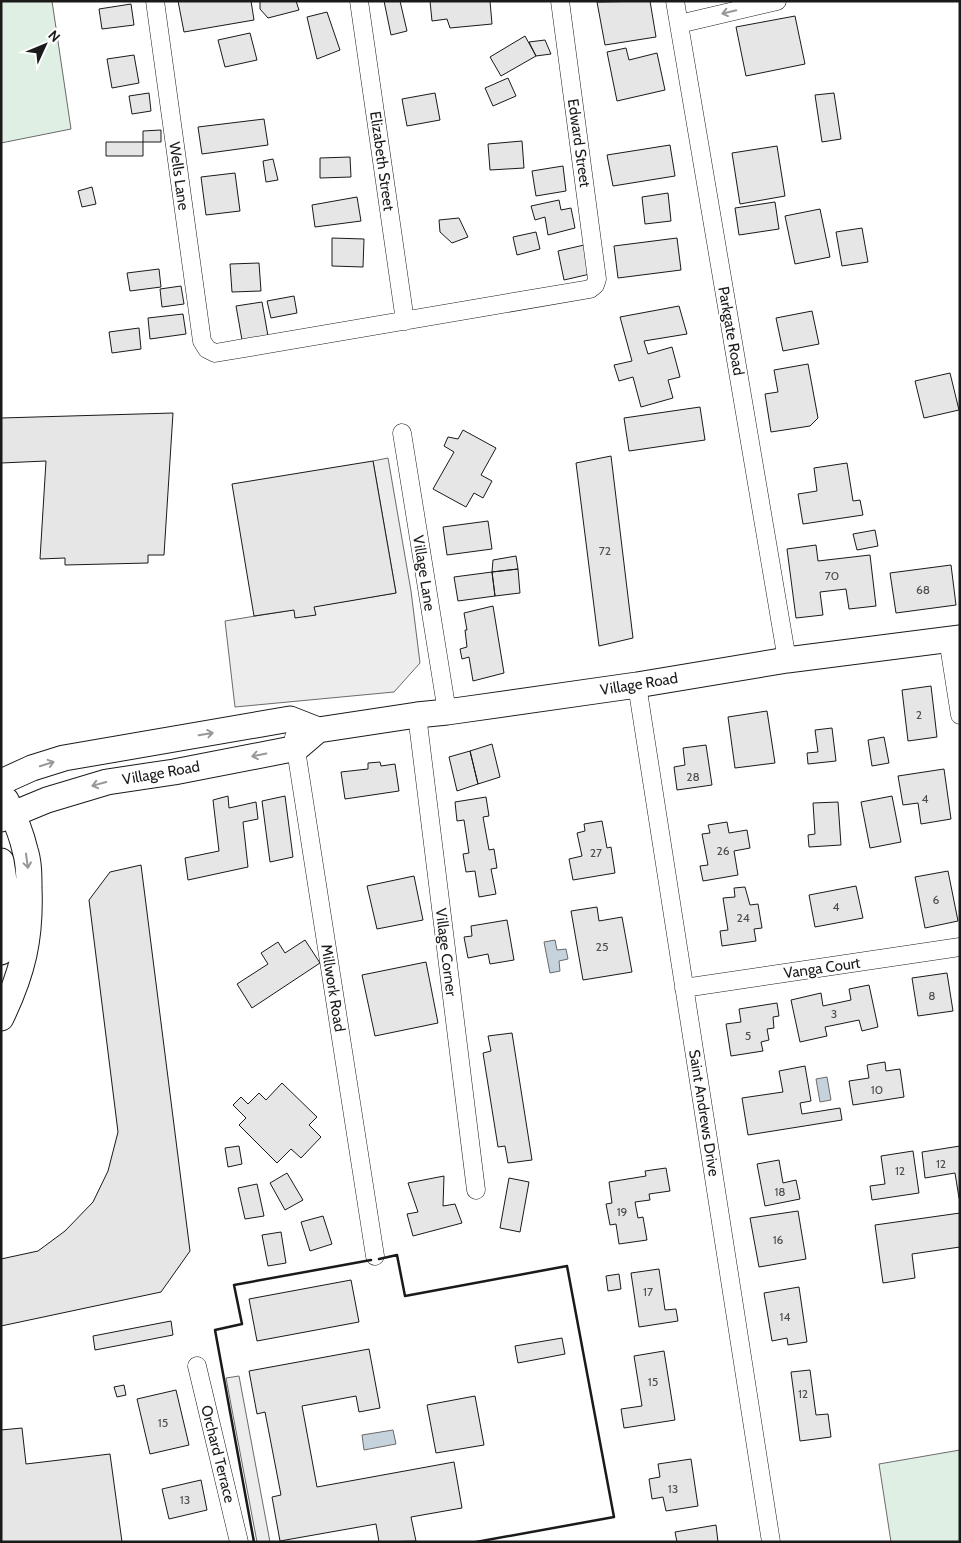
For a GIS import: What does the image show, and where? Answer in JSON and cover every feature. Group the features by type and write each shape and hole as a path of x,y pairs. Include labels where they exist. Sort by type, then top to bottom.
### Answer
{"main road":[{"name":"Village Road","path":"7,817 75,791 107,782 174,772 297,748 318,730 417,714 447,712 637,685 787,660 954,638"},
{"name":"Village Road","path":"1,782 32,768 64,758 290,719"},
{"path":"290,719 318,730"},
{"path":"1,791 7,817 26,852 29,871 30,912 26,952 18,978 1,1018"},
{"path":"1,861 4,878 6,918 4,943 1,952"}],"street":[{"name":"Wells Lane","path":"155,1 202,341 207,349 215,353 405,321"},
{"name":"Elizabeth Street","path":"359,1 405,321"},
{"name":"Edward Street","path":"405,321 590,289 595,285 597,279 560,1"},
{"name":"Parkgate Road","path":"674,1 787,660"},
{"path":"679,24 777,1"},
{"name":"Village Lane","path":"402,433 447,712"},
{"path":"954,638 960,715"},
{"name":"Saint Andrews Drive","path":"637,685 771,1542"},
{"name":"Village Corner","path":"417,714 476,1190"},
{"name":"Millwork Road","path":"290,719 297,748 375,1256"},
{"name":"Vanga Court","path":"684,988 960,947"},
{"name":"Orchard Terrace","path":"197,1366 239,1542"}],"green space":[{"path":"1,1 52,1 71,129 1,143"},
{"path":"960,1450 960,1542 891,1542 879,1464"}],"shaded area":[{"path":"388,458 411,591 420,663 394,692 235,707 225,621 396,593 373,461"},
{"path":"555,940 557,950 566,949 568,959 559,961 560,971 550,973 544,942"},
{"path":"827,1077 831,1100 820,1102 816,1079"},
{"path":"239,1376 270,1542 257,1542 226,1378"},
{"path":"393,1430 396,1444 364,1450 362,1435"}],"building":[{"path":"178,1 251,1 254,20 184,32"},
{"path":"260,1 296,1 299,10 268,18 260,9"},
{"path":"384,1 400,1 407,31 391,35"},
{"path":"430,1 490,1 492,24 450,28 447,19 432,21"},
{"path":"650,1 656,37 605,45 597,2"},
{"path":"131,4 134,25 102,29 99,9"},
{"path":"327,12 340,50 317,59 307,17"},
{"path":"795,16 805,64 746,76 736,27"},
{"path":"250,33 257,60 225,67 218,40"},
{"path":"525,36 536,56 501,76 490,57"},
{"path":"545,40 551,54 536,56 529,42"},
{"path":"626,48 629,60 657,53 665,90 617,101 607,52"},
{"path":"134,55 139,83 112,88 107,59"},
{"path":"508,78 516,96 493,106 485,88"},
{"path":"149,93 151,111 132,114 129,96"},
{"path":"435,93 440,120 407,126 402,99"},
{"path":"834,93 841,139 822,142 815,95"},
{"path":"264,119 268,145 202,154 198,127"},
{"path":"161,130 161,142 143,142 143,131"},
{"path":"522,141 524,168 490,170 488,144"},
{"path":"106,142 143,142 143,156 106,156"},
{"path":"670,145 675,176 613,186 607,155"},
{"path":"777,146 785,196 740,204 732,153"},
{"path":"350,157 351,177 320,178 320,158"},
{"path":"273,159 278,180 266,182 263,161"},
{"path":"563,166 566,191 536,196 532,171"},
{"path":"235,173 240,211 206,215 201,177"},
{"path":"92,187 96,204 82,207 78,191"},
{"path":"668,193 671,221 645,224 642,197"},
{"path":"357,197 361,221 315,227 312,205"},
{"path":"559,200 561,210 571,208 575,228 548,235 545,217 535,220 531,206"},
{"path":"775,202 779,229 739,235 735,208"},
{"path":"820,209 830,257 795,264 785,216"},
{"path":"459,218 468,237 452,243 440,232 439,220"},
{"path":"862,228 868,262 842,266 836,232"},
{"path":"536,232 540,249 517,255 513,237"},
{"path":"332,238 364,239 363,267 332,266"},
{"path":"677,238 681,270 618,278 614,246"},
{"path":"584,245 590,274 564,280 558,251"},
{"path":"259,263 261,291 232,292 230,264"},
{"path":"159,269 161,287 130,291 127,273"},
{"path":"181,286 184,304 162,307 160,289"},
{"path":"294,296 297,313 271,318 267,301"},
{"path":"262,302 268,336 242,340 236,306"},
{"path":"679,306 687,334 644,341 648,354 672,347 680,377 668,380 673,398 641,407 633,377 619,381 614,365 632,361 620,317"},
{"path":"812,311 819,344 783,351 776,318"},
{"path":"183,314 186,334 150,339 148,318"},
{"path":"139,328 141,349 112,353 109,332"},
{"path":"808,364 818,418 810,426 771,432 765,394 778,392 774,370"},
{"path":"950,373 959,410 924,418 915,381"},
{"path":"700,407 705,440 629,451 624,418"},
{"path":"173,413 164,555 148,555 148,563 65,565 65,558 40,559 46,461 1,463 1,418"},
{"path":"463,430 496,448 481,475 492,481 483,498 474,493 466,507 433,489 454,452 444,446 448,437 458,439"},
{"path":"611,456 633,638 599,646 576,463"},
{"path":"373,461 396,593 314,607 316,615 295,618 294,610 254,616 232,484"},
{"path":"847,463 853,501 860,500 863,515 803,524 798,494 817,491 814,468"},
{"path":"488,521 492,549 447,555 443,527"},
{"path":"875,530 878,546 857,550 853,534"},
{"path":"816,545 818,561 870,555 876,606 849,609 846,589 820,592 823,615 796,618 787,549"},
{"path":"516,556 518,569 492,572 493,560"},
{"path":"951,565 956,605 896,613 890,573"},
{"path":"518,569 520,593 495,596 492,572"},
{"path":"492,572 495,596 458,601 454,577"},
{"path":"493,606 504,673 473,681 469,657 462,659 460,649 467,647 464,613"},
{"path":"931,686 937,737 908,741 902,690"},
{"path":"767,711 775,763 735,768 728,717"},
{"path":"832,728 836,761 808,764 807,753 818,752 815,730"},
{"path":"884,737 889,763 872,766 868,740"},
{"path":"492,744 500,777 478,784 470,751"},
{"path":"706,745 712,785 677,790 674,767 685,765 683,748"},
{"path":"470,751 478,784 457,791 449,757"},
{"path":"380,762 381,766 395,764 399,791 345,799 341,772 368,769 368,763"},
{"path":"944,769 951,819 921,824 918,803 903,805 898,776"},
{"path":"228,796 229,808 256,802 258,819 243,822 248,867 188,880 185,858 219,851 213,800"},
{"path":"285,796 293,857 270,862 262,801"},
{"path":"892,796 901,842 870,848 861,802"},
{"path":"486,797 489,816 483,817 489,850 494,849 497,868 491,869 496,894 479,897 475,871 466,872 463,854 469,853 464,820 457,821 455,802"},
{"path":"838,802 841,845 809,847 808,835 815,834 813,803"},
{"path":"602,821 607,848 611,847 615,873 573,880 569,859 582,856 577,833 585,831 584,824"},
{"path":"727,822 729,833 747,830 750,848 734,851 738,875 703,881 700,866 708,865 702,834 710,833 708,825"},
{"path":"141,865 190,1251 161,1292 1,1326 1,1259 38,1251 65,1231 93,1202 108,1171 118,1132 89,900 110,872"},
{"path":"948,871 958,921 925,928 915,877"},
{"path":"414,876 423,920 377,929 367,886"},
{"path":"856,886 863,918 815,927 809,895"},
{"path":"745,887 750,905 758,904 762,928 754,929 756,941 722,946 720,931 728,930 723,898 735,897 734,888"},
{"path":"597,907 599,921 622,917 632,972 583,980 571,911"},
{"path":"507,920 514,960 490,964 488,954 468,958 464,937 472,936 471,926"},
{"path":"305,940 320,963 252,1008 237,984 268,964 261,953 278,942 285,953"},
{"path":"426,962 438,1023 375,1036 362,975"},
{"path":"947,973 953,1011 918,1016 912,978"},
{"path":"869,985 878,1027 862,1031 859,1020 825,1027 827,1036 800,1042 791,1000 821,993 823,1006 851,1000 849,989"},
{"path":"777,1003 779,1016 773,1017 774,1028 767,1029 769,1040 761,1042 763,1051 731,1056 726,1024 741,1022 739,1009"},
{"path":"512,1033 532,1160 508,1163 505,1146 498,1147 483,1053 491,1051 488,1036"},
{"path":"885,1062 886,1071 900,1069 904,1097 853,1105 849,1081 869,1078 867,1065"},
{"path":"805,1066 811,1101 800,1103 802,1114 840,1108 842,1120 748,1135 742,1098 783,1092 779,1071"},
{"path":"282,1083 317,1117 309,1125 321,1137 301,1158 291,1149 277,1163 239,1125 246,1118 233,1105 241,1097 248,1104 259,1093 266,1100"},
{"path":"239,1146 242,1164 228,1167 225,1148"},
{"path":"960,1146 959,1198 955,1173 925,1178 922,1152"},
{"path":"913,1151 919,1193 872,1200 870,1186 885,1184 881,1156"},
{"path":"779,1160 783,1183 796,1180 800,1199 765,1206 757,1164"},
{"path":"666,1168 670,1191 649,1194 650,1200 635,1202 638,1218 643,1217 647,1240 619,1244 616,1224 610,1225 606,1204 612,1203 609,1182 646,1176 645,1171"},
{"path":"287,1173 303,1200 285,1210 270,1183"},
{"path":"444,1176 443,1206 455,1204 462,1223 413,1236 407,1214 418,1212 408,1183"},
{"path":"509,1178 529,1182 520,1232 500,1228"},
{"path":"257,1184 264,1216 245,1219 238,1188"},
{"path":"798,1211 806,1259 759,1267 750,1218"},
{"path":"960,1213 960,1247 912,1254 915,1278 883,1283 875,1225"},
{"path":"323,1216 332,1244 310,1251 301,1222"},
{"path":"281,1232 286,1263 268,1266 262,1235"},
{"path":"659,1269 665,1310 676,1309 678,1321 639,1327 631,1273"},
{"path":"619,1274 621,1289 608,1291 606,1276"},
{"path":"351,1280 359,1322 257,1341 249,1299"},
{"path":"799,1287 807,1342 788,1345 787,1338 772,1341 764,1293"},
{"path":"171,1321 173,1335 95,1350 93,1336"},
{"path":"562,1338 565,1354 518,1363 515,1346"},
{"path":"369,1349 380,1408 359,1412 356,1396 302,1406 317,1487 454,1462 462,1508 411,1517 416,1541 379,1542 376,1524 280,1541 272,1497 281,1495 265,1412 257,1414 249,1371"},
{"path":"664,1351 675,1420 624,1428 621,1409 642,1406 634,1356"},
{"path":"810,1370 816,1415 828,1414 831,1437 800,1441 791,1372"},
{"path":"124,1385 126,1395 117,1397 114,1387"},
{"path":"176,1390 189,1445 150,1454 137,1399"},
{"path":"475,1396 484,1445 436,1453 427,1405"},
{"path":"22,1428 26,1464 110,1454 122,1542 1,1542 1,1430"},
{"path":"691,1459 698,1506 666,1511 663,1497 652,1499 649,1479 660,1477 658,1464"},
{"path":"201,1480 207,1510 169,1519 162,1489"},
{"path":"716,1525 718,1542 677,1542 675,1532"}],"wall":[{"path":"379,1259 397,1255 405,1296 567,1266 614,1517 476,1542"},
{"path":"254,1542 215,1330 242,1324 234,1285 371,1260"}]}
